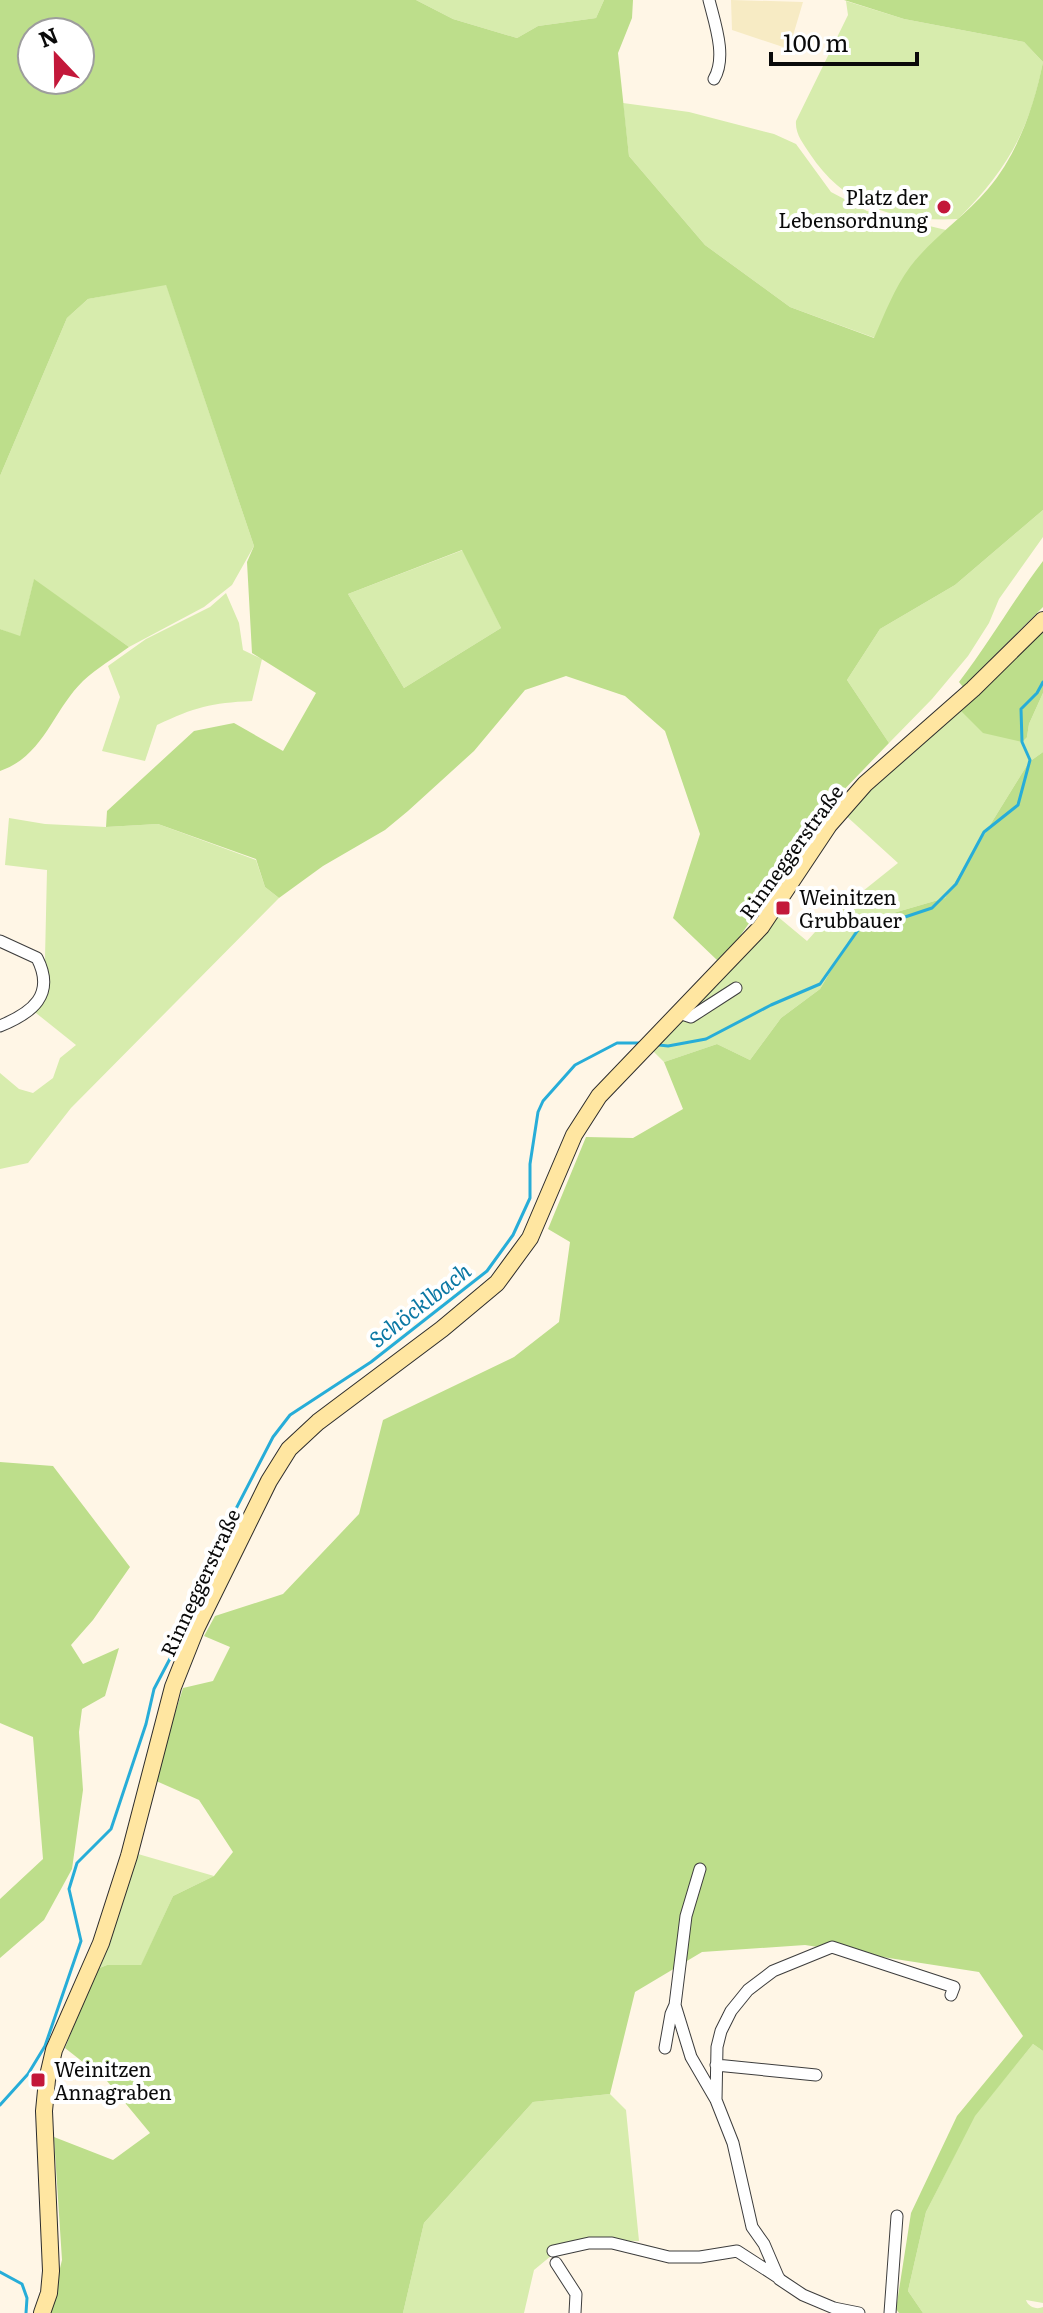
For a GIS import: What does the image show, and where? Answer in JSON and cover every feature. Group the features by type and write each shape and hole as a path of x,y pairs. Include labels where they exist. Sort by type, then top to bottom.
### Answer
{"main road":[{"name":"Rinneggerstraße","path":"42,2313 51,2271 44,2140 47,2077 54,2050 101,1943 129,1856 173,1687 196,1629 269,1481 289,1449 318,1422 471,1306 504,1275 523,1252 574,1135 599,1096 761,927 829,825 865,784 973,689 1043,620"}],"street":[{"path":"709,0 717,34 719,66 714,79"},
{"path":"0,941 37,958 44,979 41,996 31,1009 21,1018 0,1026"},
{"name":"Rinneggerstraße","path":"673,1019 691,1017 736,988"},
{"path":"665,2048 675,2005 686,1916 700,1869"},
{"path":"716,2100 716,2065 721,2031 731,2011 748,1990 773,1971 822,1949 832,1947 954,1987 951,1995"},
{"path":"675,2005 691,2057 716,2100 733,2143 752,2227 764,2244 779,2279"},
{"path":"716,2065 816,2075"},
{"path":"890,2313 897,2216"},
{"path":"575,2313 576,2294 555,2257 589,2243 612,2243 669,2257 700,2257 737,2251 803,2295 834,2308 859,2313"}],"shaded area":[{"path":"731,0 803,2 789,49 732,30"}],"green space":[{"path":"0,0 416,0 453,19 517,38 538,26 596,18 604,0 633,0 632,18 618,53 629,156 705,245 790,307 874,338 894,293 910,267 999,175 1030,112 1043,62 1043,510 955,585 880,629 847,680 889,743 838,796 738,939 717,960 673,918 700,834 665,731 625,696 566,676 525,690 474,751 408,811 385,830 323,866 279,898 265,887 256,859 158,824 106,827 107,811 194,731 234,723 283,751 316,693 252,653 247,562 254,546 166,285 88,299 67,318 0,476","holes":["462,550 501,628 404,688 348,594"]},
{"path":"416,0 604,0 596,18 538,26 517,38 453,19"},
{"path":"844,0 1043,0 1043,62 1024,42 904,19"},
{"path":"846,1 904,19 1024,42 1043,62 1031,108 1014,148 990,183 958,219 893,214 856,199 824,172 800,138 796,121 848,15"},
{"path":"623,103 689,112 774,134 796,144 831,192 867,211 946,230 904,280 875,338 790,307 705,245 629,156"},
{"path":"166,284 254,546 232,585 204,607 129,647 34,580 20,637 0,629 0,476 67,318 88,299"},
{"path":"1043,510 1043,537 999,599 989,623 968,656 889,743 847,680 880,629 955,585"},
{"path":"463,550 501,628 404,688 348,594"},
{"path":"1043,561 1043,607 963,687 959,682"},
{"path":"34,579 129,647 83,681 38,744 15,764 0,771 0,629 20,636"},
{"path":"226,593 239,623 243,650 262,659 252,701 203,707 157,725 145,761 102,751 120,697 108,666 146,639 210,607"},
{"path":"1043,626 1043,693 1029,724 1027,737 1022,742 983,733 959,709"},
{"path":"1043,693 1043,752 1029,762 945,898 859,923 820,989 781,1018 750,1060 717,1044 664,1062 653,1051 777,916 807,941 823,923 898,863 844,814 959,709 1027,737 1029,724"},
{"path":"1043,752 1043,2051 1033,2044 975,2116 926,2212 908,2291 923,2313 899,2313 896,2309 911,2213 957,2116 1023,2036 979,1972 805,1945 702,1952 635,1992 610,2094 533,2102 424,2223 403,2313 49,2313 62,2260 54,2137 113,2160 150,2133 107,2081 65,2048 97,1969 107,1965 141,1965 173,1896 214,1876 233,1852 199,1800 154,1780 183,1688 213,1681 230,1647 204,1636 215,1616 283,1594 359,1514 383,1420 514,1357 559,1322 570,1242 548,1229 586,1137 633,1138 683,1109 664,1062 717,1044 750,1060 781,1018 820,989 859,923 945,898 1029,762"},
{"path":"9,818 45,824 106,827 158,824 256,860 265,887 279,898 71,1108 28,1163 0,1169 0,1073 19,1089 33,1093 53,1078 60,1058 76,1045 31,1009 40,990 45,958 47,870 5,865"},
{"path":"0,1462 53,1466 130,1567 93,1620 71,1645 83,1664 119,1648 105,1696 82,1709 79,1732 83,1790 72,1869 44,1920 0,1958 0,1899 43,1859 33,1737 0,1723"},
{"path":"138,1854 214,1876 173,1896 141,1966 107,1965 97,1969"},
{"path":"1033,2044 1043,2051 1043,2303 1026,2300 1033,2307 1043,2307 1043,2313 923,2313 908,2291 926,2212 974,2116"},
{"path":"610,2094 626,2110 639,2241 569,2241 534,2270 524,2313 403,2313 424,2223 533,2102"}],"waterway":[{"name":"Schöcklbach","path":"659,1045 706,1039 820,984 863,923 896,920 932,908 956,884 984,832 1018,805 1030,760 1022,742 1021,709 1043,682"},
{"name":"Schöcklbach","path":"0,2105 28,2074 45,2046 81,1941 69,1889 77,1863 111,1829 146,1724 154,1689 174,1651 225,1530 273,1437 290,1415 371,1362 487,1271 513,1235 530,1198 530,1164 538,1112 543,1101 575,1065 617,1043 639,1043"},
{"name":"Schöcklbach","path":"0,2272 22,2284 27,2298 26,2313"}],"place":[{"name":"Platz der Lebensordnung","path":"944,207"},
{"name":"Weinitzen Grubbauer","path":"783,908"},
{"name":"Weinitzen Annagraben","path":"38,2080"}]}
